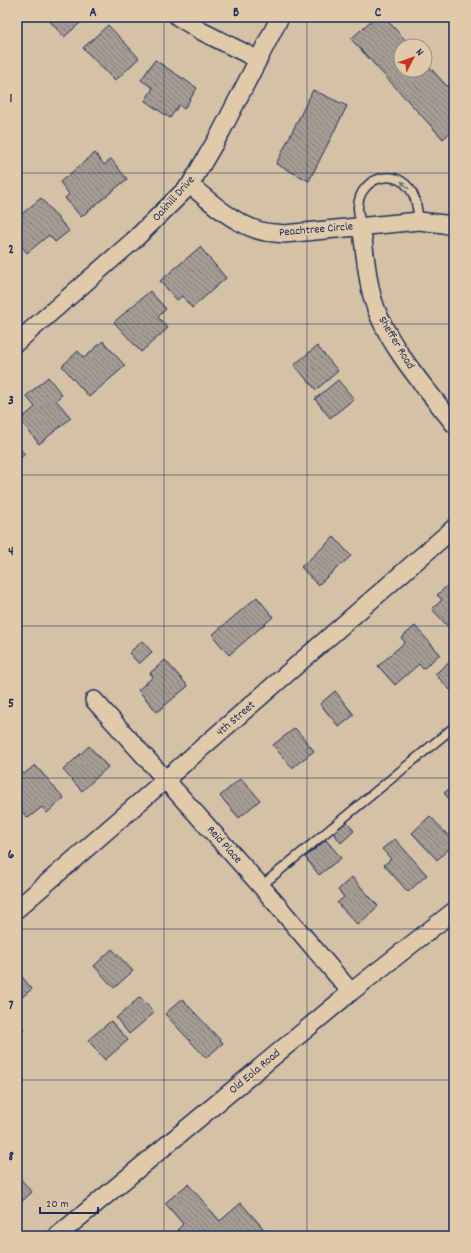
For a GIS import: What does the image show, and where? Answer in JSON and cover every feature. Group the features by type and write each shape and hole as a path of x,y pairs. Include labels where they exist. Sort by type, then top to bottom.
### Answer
{"street":[{"path":"178,17 201,31 257,59"},
{"name":"Oakhill Drive","path":"17,342 133,241 190,186 221,132 257,59 280,17"},
{"name":"Peachtree Circle","path":"190,186 226,214 244,225 264,232 284,234 419,221 454,226"},
{"name":"Sheffer Road","path":"361,226 372,296 384,328 410,368 454,424"},
{"name":"4th Street","path":"17,909 454,528"},
{"name":"Reid Place","path":"94,700 261,886 351,992"},
{"name":"Old Eola Road","path":"58,1236 351,992 454,912"}],"lane":[{"name":"Peachtree Circle","path":"361,226 358,208 360,196 367,186 376,180 387,177 397,178 410,190 415,199 419,221"},
{"path":"261,886 454,727"}],"building":[{"path":"46,17 87,17 64,37"},
{"path":"375,17 384,17 404,38 393,38 393,78 433,78 433,71 454,94 454,129 443,139 351,39"},
{"path":"108,25 139,58 115,81 83,48"},
{"path":"155,60 197,88 184,109 179,105 170,118 145,101 153,88 141,80"},
{"path":"313,90 347,106 309,181 276,164"},
{"path":"95,153 104,165 111,159 127,179 81,217 65,198 69,194 60,182"},
{"path":"41,198 69,231 55,242 49,235 27,253 17,241 17,218"},
{"path":"200,247 226,278 192,308 182,296 177,300 160,281"},
{"path":"150,291 166,309 158,317 168,328 141,352 114,322"},
{"path":"103,341 125,366 89,397 62,366 78,351 84,358"},
{"path":"317,346 338,371 316,390 294,365"},
{"path":"48,377 62,395 56,400 71,418 39,444 20,420 35,407 26,396"},
{"path":"338,380 354,399 330,418 315,399"},
{"path":"17,446 25,454 17,461"},
{"path":"334,537 351,556 318,585 301,567"},
{"path":"449,584 454,588 454,633 432,609 442,600 437,595"},
{"path":"257,597 273,617 229,655 212,635"},
{"path":"415,626 440,654 423,669 419,664 395,685 378,666 405,642 401,638"},
{"path":"142,641 152,652 139,664 129,653"},
{"path":"165,660 188,686 157,712 138,690 153,677 150,673"},
{"path":"451,661 454,664 454,687 450,690 435,674"},
{"path":"335,691 354,715 339,727 320,704"},
{"path":"295,728 314,751 292,768 273,745"},
{"path":"89,746 108,767 82,791 63,770"},
{"path":"35,765 64,798 47,813 42,807 28,818 17,806 17,767 24,774"},
{"path":"241,778 260,800 239,818 220,796"},
{"path":"454,785 454,805 444,793"},
{"path":"430,816 454,842 454,844 437,860 412,833"},
{"path":"346,820 354,831 341,843 332,831"},
{"path":"395,839 427,875 408,892 384,865 391,859 382,849"},
{"path":"326,840 341,858 319,875 305,857"},
{"path":"352,877 378,906 358,925 337,903 344,897 338,890"},
{"path":"112,949 133,971 114,988 94,966"},
{"path":"17,971 32,989 17,1001"},
{"path":"140,997 154,1013 129,1034 116,1018"},
{"path":"182,999 223,1043 206,1058 165,1014"},
{"path":"17,1021 24,1030 17,1035"},
{"path":"111,1021 128,1040 105,1060 88,1040"},
{"path":"17,1175 32,1192 17,1206"},
{"path":"188,1184 220,1221 241,1203 270,1236 182,1236 177,1230 183,1224 165,1203"}]}
